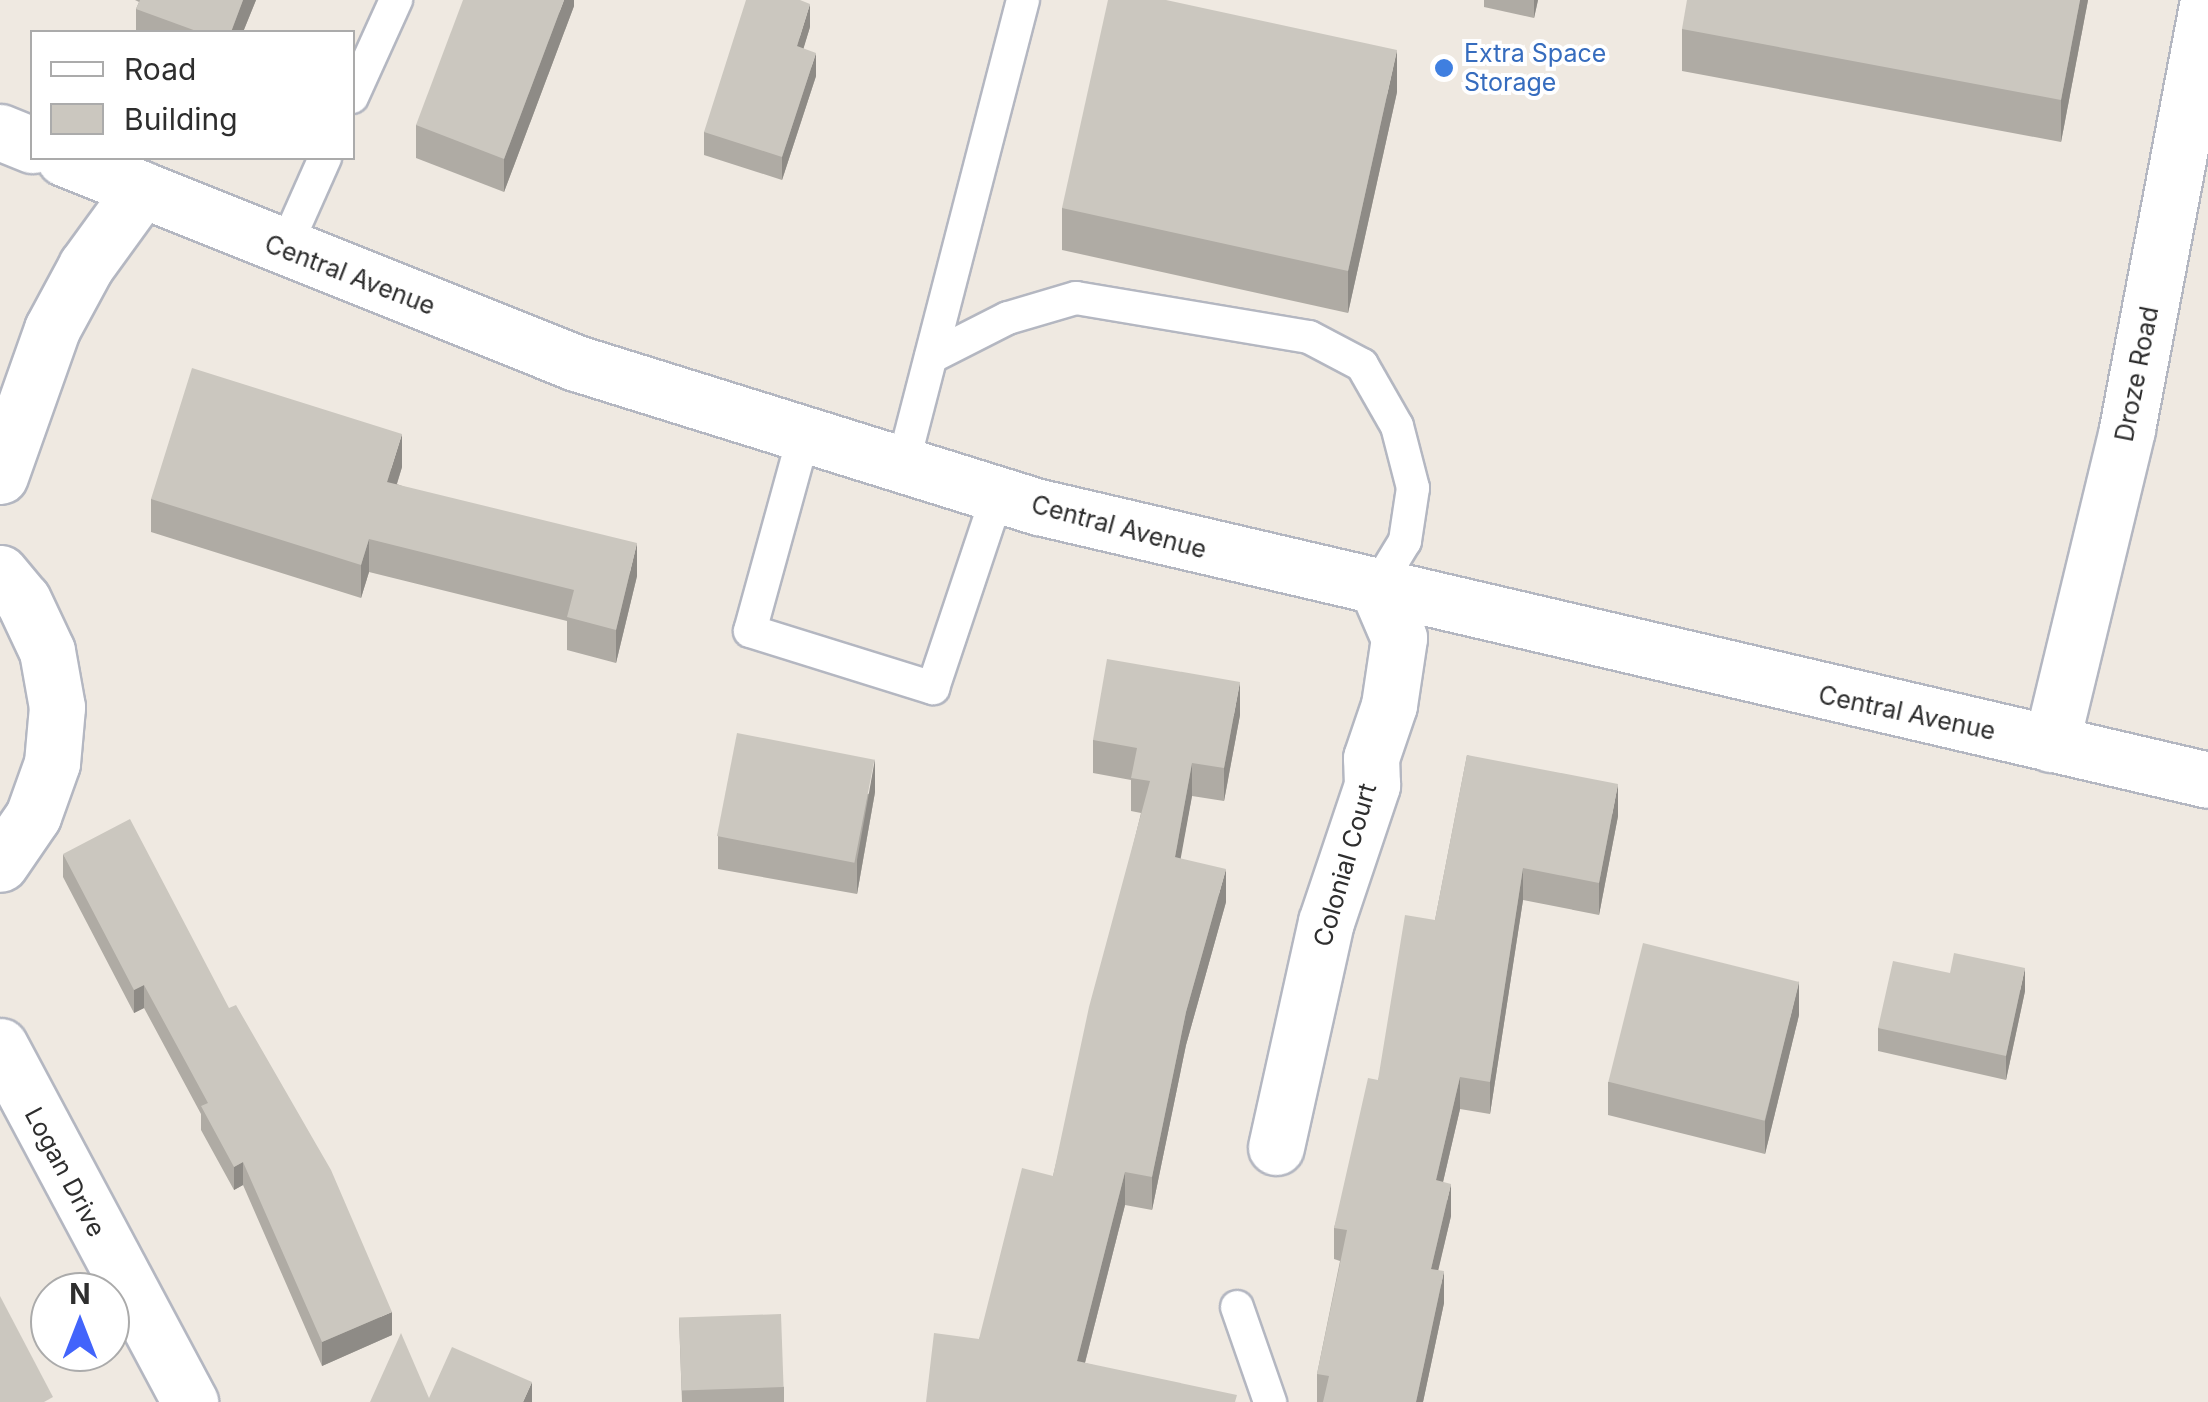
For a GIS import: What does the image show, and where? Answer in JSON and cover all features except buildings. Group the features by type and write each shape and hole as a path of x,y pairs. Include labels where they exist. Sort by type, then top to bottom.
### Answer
{"street":[{"name":"Droze Road","path":"2050,744 2128,430 2208,1"},
{"path":"0,132 30,144"},
{"name":"Central Avenue","path":"69,160 284,250 576,363 998,494 1377,587 2208,780"},
{"path":"0,476 52,330 86,266 142,189"},
{"path":"0,572 23,600 48,651 57,707 52,763 33,816 0,864"},
{"name":"Colonial Court","path":"1276,1147 1326,922 1372,785 1371,758 1389,705 1399,638 1377,587"},
{"name":"Logan Drive","path":"0,1046 190,1402"}],"lane":[{"path":"355,90 396,0"},
{"path":"904,464 1023,0"},
{"path":"284,250 325,160"},
{"path":"932,356 1008,318 1076,298 1309,337 1362,365 1397,426 1413,488 1404,541 1377,587"},
{"path":"804,435 750,631 933,688 998,494"},
{"path":"1238,1307 1270,1402"}],"place":[{"name":"Extra Space Storage","path":"1444,68"}]}
